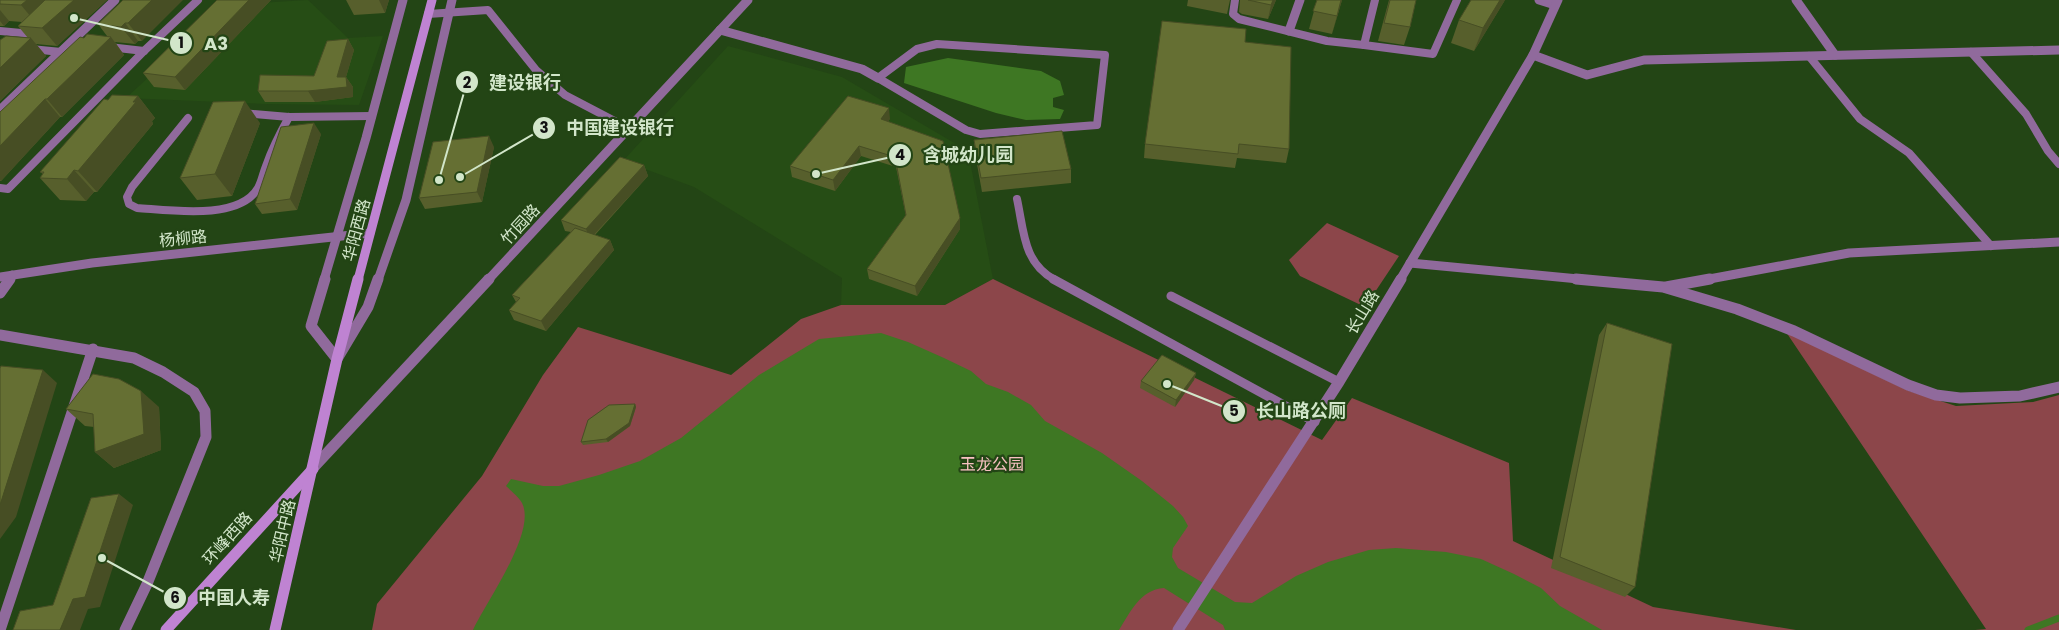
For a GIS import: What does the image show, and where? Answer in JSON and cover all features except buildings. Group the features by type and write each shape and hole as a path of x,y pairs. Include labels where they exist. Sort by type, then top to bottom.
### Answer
{"main road":[{"name":"华阳西路","path":"313,468 337,359 432,0"},
{"name":"环峰西路","path":"166,630 313,468"},
{"name":"华阳中路","path":"275,630 313,468"}],"street":[{"path":"0,110 67,49 115,0"},
{"path":"403,0 372,116 311,326 337,359 368,307 406,200 452,0"},
{"name":"竹园路","path":"313,468 748,0"},
{"path":"1289,31 1300,0"},
{"path":"1539,0 1557,2"},
{"path":"1796,0 1835,55"},
{"name":"长山路","path":"1178,630 1315,422 1533,55 1557,2"},
{"path":"720,30 862,68 878,78"},
{"path":"1533,55 1587,75 1644,60 2059,50"},
{"name":"杨柳路","path":"0,277 92,263 370,233"},
{"path":"1663,287 1849,253 2059,242"},
{"path":"1410,263 1663,287 1737,309 1794,331 1908,385 1936,395 1960,398 2020,396 2059,387"},
{"path":"0,293 12,275"},
{"path":"0,335 93,349 134,358 164,372 194,392 205,411 206,437 147,584 125,630"},
{"path":"0,630 93,349"}],"lane":[{"path":"0,188 8,189 144,51 198,0"},
{"path":"1235,0 1233,14 1239,19 1327,41 1434,54 1457,0"},
{"path":"1364,46 1374,0"},
{"path":"428,14 488,10 536,70 565,95 630,129"},
{"path":"39,28 32,34 24,46 67,49"},
{"path":"0,31 32,34"},
{"path":"936,44 1106,55 1097,125 980,134 966,130 878,78 917,49 936,44"},
{"path":"105,47 144,51"},
{"path":"1971,52 2026,114 2048,151 2059,164"},
{"path":"1809,56 1860,119 1909,152 1991,246"},
{"path":"233,113 289,117 372,116"},
{"path":"188,118 132,187 127,197 129,204 137,208 205,210 231,206 248,200 258,187 280,131 289,117"},
{"path":"1018,200 1030,257 1042,273 1315,422"},
{"path":"1171,296 1339,382"}],"shaded area":[{"path":"308,0 348,38 383,36 359,105 266,104 126,98 227,5"},
{"path":"728,46 842,77 968,151 993,279 945,305 841,305 842,278 694,187 623,161"},
{"path":"948,58 1041,71 1060,81 1064,95 1053,98 1053,107 1064,110 1060,119 1026,120 996,113 904,83 906,67"},
{"path":"881,333 908,342 944,358 971,371 986,384 1008,392 1031,405 1045,421 1102,453 1142,481 1173,506 1188,526 1173,548 1172,557 1178,568 1235,602 1252,603 1296,576 1328,562 1369,550 1396,548 1446,552 1481,559 1541,588 1560,606 1602,630 1225,630 1223,625 1164,588 1142,597 1119,630 473,630 517,549 522,531 525,516 522,503 506,486 511,479 543,486 559,486 640,461 681,438 759,375 819,339"}],"green space":[{"path":"1327,223 1399,256 1365,307 1300,276 1289,260"},
{"name":"玉龙公园","path":"993,279 1322,440 1352,398 1509,463 1513,541 1653,607 1796,630 372,630 377,604 482,476 543,375 578,327 731,375 801,319 841,305 945,305"},
{"path":"1786,332 1909,391 1956,406 2033,402 2059,395 2059,630 1975,630 1986,629"}],"waterway":[{"path":"2028,630 2059,618"}],"place":[{"name":"A3","path":"74,18"},
{"name":"含城幼儿园","path":"816,174"},
{"name":"中国建设银行","path":"460,177"},
{"name":"建设银行","path":"439,180"},
{"name":"长山路公厕","path":"1167,384"},
{"name":"中国人寿","path":"102,558"}]}
